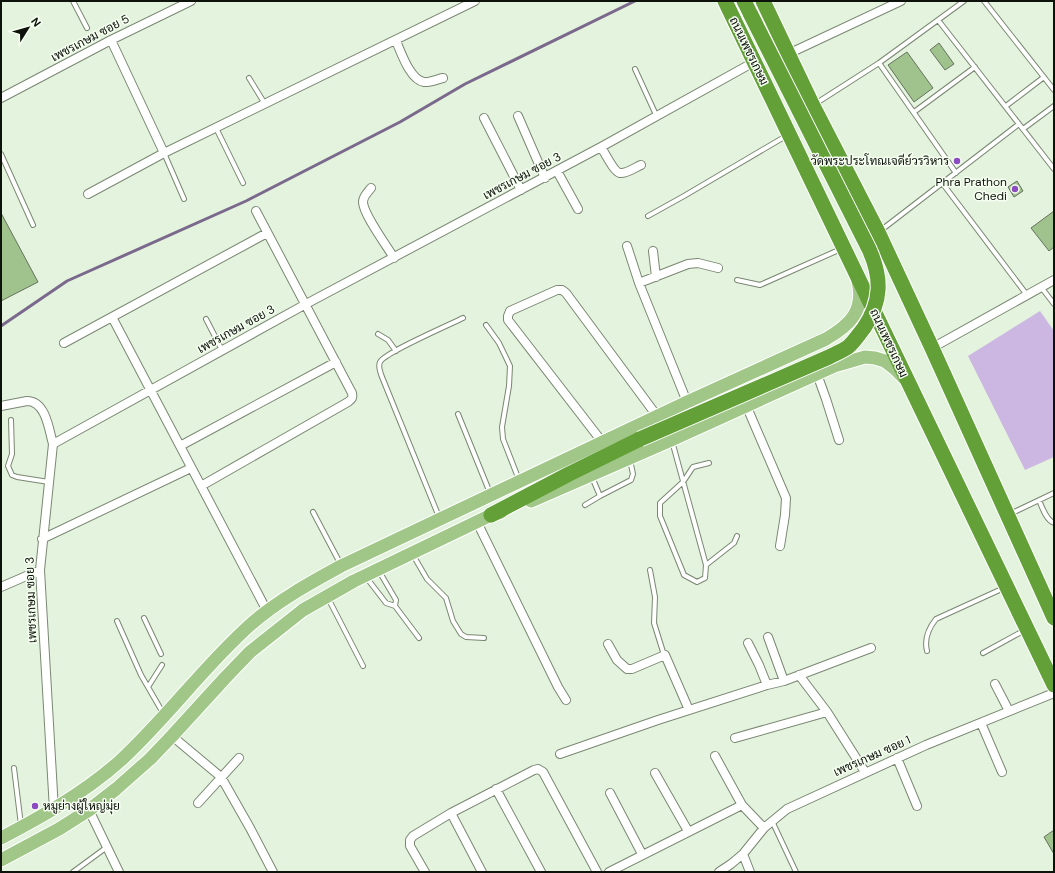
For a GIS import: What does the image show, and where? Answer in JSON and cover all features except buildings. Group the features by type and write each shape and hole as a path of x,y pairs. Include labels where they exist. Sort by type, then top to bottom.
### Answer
{"highway":[{"name":"ถนนเพชรเกษม","path":"725,1 790,133 1054,685"},
{"path":"484,519 569,474 640,439 829,357 848,347 858,337 868,321 878,295 876,265 870,249 744,1"},
{"path":"763,1 813,106 878,232 1054,618"}],"main road":[{"path":"1,838 54,810 78,794 120,761 215,659 250,625 297,590 341,566 603,443 657,416 841,331 850,322 856,312 860,299 860,289 857,275"},
{"path":"841,331 848,337 853,347 853,360"},
{"path":"1,860 59,829 89,810 116,789 150,759 250,652 285,624 327,596 378,569 484,519 591,475 834,366 865,357 875,358 885,361 907,380"}],"street":[{"name":"เพชรเกษม ซอย 5","path":"1,98 95,46 111,40 191,1"},
{"path":"88,194 164,153 396,41 475,1"},
{"path":"788,54 901,1"},
{"path":"111,40 164,153"},
{"path":"396,41 408,67 416,78 424,82 443,78"},
{"name":"เพชรเกษม ซอย 3","path":"54,810 40,570 53,444 306,304 602,147 754,62"},
{"path":"518,116 545,178"},
{"path":"484,118 521,190"},
{"path":"602,147 616,171 620,173 641,165"},
{"path":"557,171 578,209"},
{"path":"371,188 365,195 363,202 366,212 394,258"},
{"path":"201,486 352,399 352,393 256,211"},
{"path":"64,343 267,233"},
{"path":"627,246 639,283 687,402"},
{"path":"653,251 656,277"},
{"path":"639,283 688,264 698,263 718,268"},
{"path":"932,348 1054,280"},
{"path":"603,443 508,320 510,312 557,290 562,290 566,293 657,416"},
{"path":"112,317 267,611"},
{"path":"180,446 336,362"},
{"path":"817,374 839,440"},
{"path":"1,406 27,401 38,405 45,416 53,444"},
{"path":"746,405 786,498 780,546"},
{"path":"42,539 191,468"},
{"path":"484,519 558,687 566,700"},
{"path":"1,587 40,570"},
{"path":"768,637 784,681"},
{"path":"748,642 760,665 767,685"},
{"path":"608,644 617,660 626,669 632,669 665,655 690,710"},
{"path":"560,754 690,710 784,681 871,648"},
{"path":"799,675 827,712 865,772"},
{"path":"995,684 1009,711"},
{"name":"เพชรเกษม ซอย 1","path":"719,872 743,854 764,828 787,809 897,758 1054,693"},
{"path":"735,738 827,712"},
{"path":"981,722 1002,772"},
{"path":"172,736 221,777 250,828 272,872"},
{"path":"715,756 742,805 764,828"},
{"path":"198,803 239,758"},
{"path":"897,758 917,806"},
{"path":"425,872 410,846 410,840 413,836 451,813 538,769 543,772 597,872"},
{"path":"655,773 688,831"},
{"path":"496,790 540,872"},
{"path":"610,793 642,854"},
{"path":"609,872 642,854 742,805"},
{"path":"89,810 119,872"},
{"path":"451,813 482,872"},
{"path":"743,854 750,872"}],"lane":[{"path":"73,1 87,28"},
{"path":"813,106 879,62 964,1"},
{"path":"984,1 1054,90"},
{"path":"938,20 1019,124 1052,163 1054,169"},
{"path":"879,62 956,174"},
{"path":"914,112 975,67"},
{"path":"635,69 657,117"},
{"path":"1006,106 1044,77"},
{"path":"248,78 265,104"},
{"path":"1023,129 1054,106"},
{"path":"878,232 943,184 1019,124"},
{"path":"216,128 243,183"},
{"path":"648,216 790,133"},
{"path":"164,153 184,199"},
{"path":"1,154 33,225"},
{"path":"943,184 1027,295"},
{"path":"737,280 760,285 844,248"},
{"path":"1041,287 1054,304"},
{"path":"440,520 379,368 380,362 383,358 463,318"},
{"path":"206,319 222,351"},
{"path":"486,325 499,343 510,366 509,386 502,433 520,482"},
{"path":"378,334 388,340 396,351"},
{"path":"458,414 491,496"},
{"path":"11,420 12,457 8,466 9,471 12,475 17,477 49,482"},
{"path":"671,440 683,482 706,564 705,578 697,582 684,575 660,516 660,503 683,482 692,467 709,464"},
{"path":"585,504 631,480 633,474 629,458"},
{"path":"591,475 600,496"},
{"path":"1008,516 1054,492"},
{"path":"1039,500 1048,518 1054,523"},
{"path":"313,512 341,566"},
{"path":"706,564 734,543 737,536"},
{"path":"412,553 427,579 446,598 453,621 461,634 466,637 484,638"},
{"path":"378,569 396,600 395,606"},
{"path":"650,570 655,597 654,623 665,655"},
{"path":"365,576 386,603 395,606 419,638"},
{"path":"927,651 925,644 927,634 931,625 936,620 1006,587"},
{"path":"327,596 363,666"},
{"path":"144,618 161,654"},
{"path":"117,621 141,674 164,715"},
{"path":"983,653 1027,629"},
{"path":"148,686 162,664"},
{"path":"14,768 21,827"},
{"path":"772,821 796,872"},
{"path":"74,872 107,847"}],"shaded area":[{"path":"1040,311 1054,331 1054,457 1025,470 968,356"}],"waterway":[{"path":"1,326 67,281 246,201 400,122 465,84 635,1"}],"place":[{"name":"วัดพระประโทณเจดีย์วรวิหาร","path":"957,161"},
{"name":"Phra Prathon Chedi","path":"1015,189"},
{"name":"หมูย่างผู้ใหญ่มุ่ย","path":"35,806"}]}
